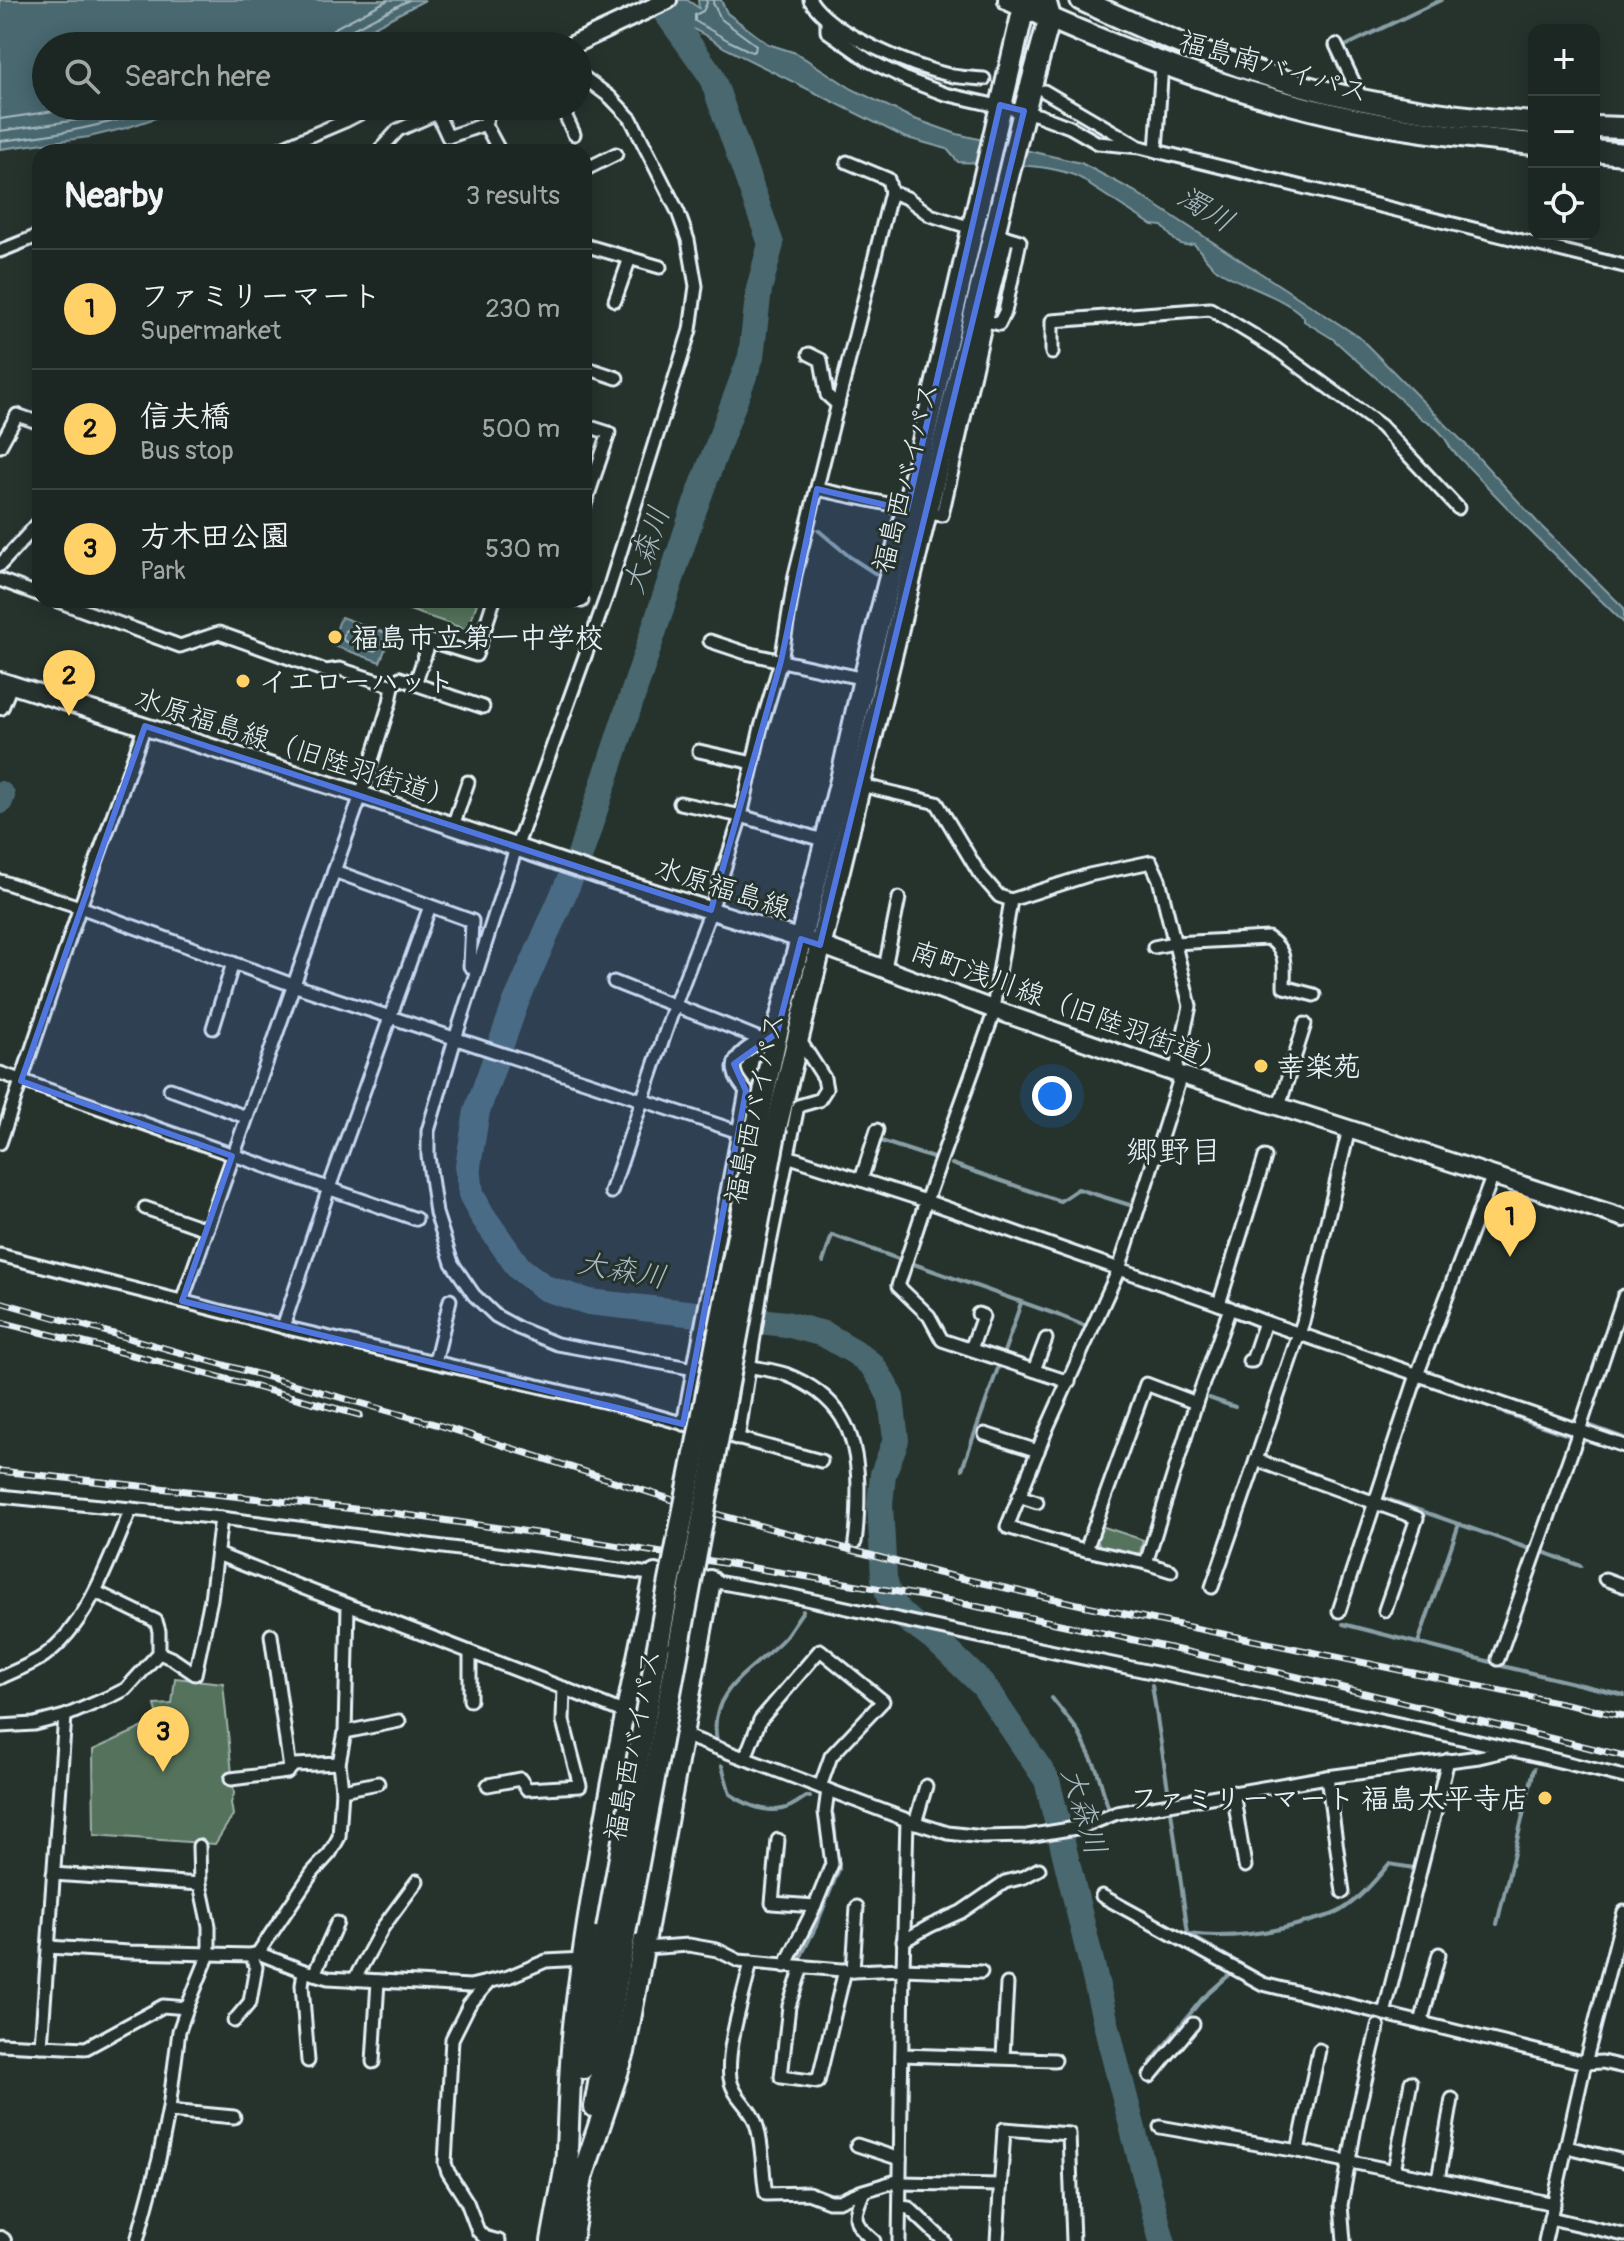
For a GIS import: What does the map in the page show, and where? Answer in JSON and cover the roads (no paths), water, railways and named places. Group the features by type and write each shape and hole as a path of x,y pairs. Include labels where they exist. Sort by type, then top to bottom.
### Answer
{"highway":[{"name":"福島南バイパス","path":"1081,0 1238,66 1301,85 1418,110 1528,122"},
{"name":"福島南バイパス","path":"1020,2 1048,8 1162,64 1265,97 1406,129 1528,143"},
{"name":"福島西バイパス","path":"916,512 1020,2"},
{"name":"福島西バイパス","path":"571,2241 574,2173 616,1931 668,1591 757,1128 779,1036 810,942 916,512 1006,191 1048,8"},
{"path":"1600,127 1624,128"},
{"path":"1600,152 1624,154"},
{"name":"福島西バイパス","path":"810,942 826,841 850,782"},
{"path":"574,2173 575,2020 583,1959 658,1574"},
{"path":"574,2173 624,2052 706,1580"},
{"name":"福島西バイパス","path":"552,2241 574,2173"}],"street":[{"path":"592,37 668,0"},
{"path":"810,0 827,19 855,37 930,70 956,77 984,79"},
{"path":"827,19 827,31 868,60 908,80 999,110 1070,127 1098,143 1140,147 1624,266"},
{"path":"1336,45 1361,98"},
{"path":"1156,151 1162,64"},
{"path":"592,84 631,119 678,212 688,240 696,286 690,330 607,595 522,850 477,970 459,1040 428,1131 428,1156 436,1213 452,1263 467,1285 496,1316 557,1344 696,1363"},
{"path":"1044,91 1140,147"},
{"path":"291,144 347,120"},
{"path":"385,144 398,130 421,120"},
{"path":"445,120 448,137 485,124"},
{"path":"486,120 485,124 496,144"},
{"path":"568,120 574,134"},
{"path":"592,166 616,154"},
{"path":"611,1192 741,816 761,727 781,661 795,575 891,192 888,179 847,162"},
{"path":"891,192 907,198 930,215 962,225"},
{"path":"817,489 942,515 1005,237"},
{"path":"0,251 32,238"},
{"path":"592,247 660,267"},
{"path":"615,300 630,258"},
{"path":"1052,353 1052,321 1210,309 1276,349 1381,426 1458,508"},
{"path":"809,354 821,360 827,395 838,405"},
{"path":"592,370 617,378"},
{"path":"0,445 17,415 32,420"},
{"path":"592,428 609,433 592,483"},
{"path":"0,565 32,530"},
{"path":"0,580 32,592"},
{"path":"77,608 180,646 219,633 326,671 340,669 393,686"},
{"path":"415,684 430,641 476,655 491,608"},
{"path":"710,641 746,653 873,681"},
{"path":"182,1301 361,795 393,686 400,678 483,707"},
{"path":"0,706 5,683"},
{"name":"水原福島線（旧陸羽街道）","path":"5,683 361,795 610,879"},
{"path":"0,1143 145,726"},
{"path":"699,751 753,763"},
{"path":"453,826 468,782"},
{"path":"850,782 937,803 979,873 999,896 1011,900 1089,875 1151,862 1159,879 1190,1006 1178,1074 1119,1269 1007,1527 1171,1571"},
{"path":"680,803 741,816 826,841"},
{"path":"334,871 472,921 470,966 477,970"},
{"name":"水原福島線","path":"610,879 810,942"},
{"path":"0,881 293,985 641,1101 757,1128"},
{"path":"885,968 899,898"},
{"path":"1011,900 994,1010 898,1286 929,1316 942,1340 1069,1382"},
{"path":"283,1327 389,1016 430,906"},
{"path":"1154,947 1174,943 1268,938 1278,944 1283,952 1284,987 1314,995"},
{"name":"南町浅川線（旧陸羽街道）","path":"810,942 1178,1074 1624,1218"},
{"path":"213,1028 233,963"},
{"path":"614,982 725,1025 779,1036 824,1078 826,1089 819,1100 798,1106 733,1437 821,1461"},
{"path":"1279,1106 1305,1024"},
{"path":"0,1255 283,1327 611,1403 688,1425 710,1277 757,1128 746,1091 735,1074 734,1064 742,1052 779,1036"},
{"path":"0,1073 416,1219"},
{"path":"170,1089 246,1117"},
{"path":"1212,1587 1299,1334 1349,1129"},
{"path":"861,1180 877,1130"},
{"path":"787,1156 926,1201 1624,1446"},
{"path":"1146,1563 1196,1403 1265,1157"},
{"path":"1339,1611 1417,1375 1493,1175"},
{"path":"145,1208 206,1229"},
{"path":"1498,1659 1624,1296"},
{"path":"435,1362 450,1300"},
{"path":"971,1349 983,1316 978,1314"},
{"path":"1249,1361 1252,1361 1265,1322"},
{"path":"1034,1370 1046,1339"},
{"path":"748,1366 784,1374 812,1388 833,1405 848,1427 857,1469 858,1523 855,1542"},
{"path":"1086,1550 1146,1384 1196,1403"},
{"path":"985,1434 1038,1451"},
{"path":"1256,1460 1417,1518 1385,1610"},
{"path":"0,1496 221,1518 658,1574"},
{"path":"1019,1496 1037,1502"},
{"path":"0,1678 43,1657 82,1614 96,1592 131,1509"},
{"path":"159,1653 195,1674 211,1599 221,1518"},
{"path":"217,1554 632,1716"},
{"path":"1605,1579 1624,1586"},
{"path":"706,1580 1380,1719 1624,1777"},
{"path":"0,1726 34,1724 65,1716 126,1689 159,1653 156,1621 96,1592"},
{"path":"234,2021 250,2002 256,1967 254,1954 339,1837 342,1790 339,1763 345,1732 348,1606"},
{"path":"271,1635 290,1769"},
{"path":"745,1758 760,1720 820,1650 883,1701 831,1756 824,1788 832,1864 785,1966"},
{"path":"470,1653 470,1700"},
{"path":"488,1785 520,1779 527,1789 580,1786 563,1721 564,1688"},
{"path":"41,2046 65,1716"},
{"path":"345,1732 399,1721"},
{"path":"679,1733 911,1822 948,1833 983,1837 1027,1836 1082,1827 1117,1813 1233,1792 1479,1757 1513,1749"},
{"path":"1384,2014 1448,1760"},
{"path":"231,1779 287,1772 294,1765 339,1763"},
{"path":"1327,1777 1343,1892"},
{"path":"342,1790 378,1783"},
{"path":"899,2241 903,1941 911,1822 926,1786"},
{"path":"1233,1792 1245,1866"},
{"path":"778,1840 772,1903 815,1906"},
{"path":"137,2241 169,2111 179,2031 209,1954 209,1926 200,1884 199,1846"},
{"path":"903,1941 961,1912 1005,1882 1039,1869"},
{"path":"53,1874 200,1884"},
{"path":"354,1980 383,1927 417,1881"},
{"path":"1102,1896 1263,1984 1585,2063 1602,2062 1624,2067"},
{"path":"802,1967 789,2006 781,2077 818,2082 849,1971 857,1907"},
{"path":"1545,2241 1585,2063 1624,1912"},
{"path":"308,2061 302,1985 337,1923"},
{"path":"644,1948 689,1945 717,1950 739,1961 849,1971 903,1969 981,1972"},
{"path":"48,1947 254,1954 328,1978 470,1986 508,1977 546,1961 583,1959"},
{"path":"1421,2023 1439,1954"},
{"path":"751,1962 731,2052 730,2078 735,2095 748,2108 756,2123 766,2194 808,2193 829,2201 839,2201 900,2182 1000,2185"},
{"path":"373,2062 378,1981"},
{"path":"489,1982 469,2005 452,2039 445,2163 467,2202 478,2231 492,2240"},
{"path":"1003,2057 1007,1984"},
{"path":"0,2044 86,2048 163,2006 187,2008"},
{"path":"1150,2076 1193,2024"},
{"path":"1344,2241 1341,2205 1378,2026"},
{"path":"1298,2151 1319,2050"},
{"path":"902,2055 1055,2060"},
{"path":"1394,2171 1411,2082"},
{"path":"1438,2180 1452,2099"},
{"path":"169,2111 234,2117"},
{"path":"1160,2127 1298,2151 1554,2204"},
{"path":"997,2241 1004,2129 1069,2134 1073,2241"},
{"path":"857,2145 900,2159"},
{"path":"1567,2147 1624,2161"},
{"path":"864,2191 856,2209 856,2220 858,2228 874,2241"},
{"path":"900,2207 909,2208 944,2241"},
{"path":"1550,2218 1624,2235"}],"water":[{"path":"0,0 425,0 364,32 32,32 32,120 150,120 89,137 0,149"},
{"name":"濁川","path":"639,0 687,0 699,8 698,0 721,0 727,13 768,44 796,53 852,89 912,118 957,134 1081,163 1134,191 1359,337 1624,608 1624,623 1526,527 1451,449 1443,435 1333,339 1304,321 1295,309 1215,268 1194,244 1179,243 1162,226 1152,225 1066,172 1029,166 958,162 947,149 904,137 725,48"},
{"path":"341,617 391,635 380,662 331,645"}],"waterway":[{"name":"大森川","path":"657,0 711,75 771,244 759,289 751,357 694,509 578,861 516,1002 477,1111 468,1166 471,1194 519,1268 545,1288 589,1302 786,1324 824,1334 872,1365 882,1380 891,1398 896,1440 883,1474 880,1504 884,1578 889,1596 900,1614 938,1642 983,1685 1047,1780 1162,2241"},
{"path":"1343,47 1441,0"},
{"path":"1546,244 1547,240"},
{"path":"818,530 876,574"},
{"path":"0,794 0,801"},
{"path":"878,1140 936,1159"},
{"path":"952,1164 1060,1201 1078,1189 1133,1206"},
{"path":"823,1262 832,1235 904,1261"},
{"path":"911,1263 1085,1326"},
{"path":"1003,1355 1021,1303"},
{"path":"962,1469 998,1368"},
{"path":"1209,1398 1235,1407"},
{"path":"1499,1411 1574,1437"},
{"path":"1588,1425 1624,1438"},
{"path":"1384,1498 1533,1550"},
{"path":"1418,1643 1459,1524"},
{"path":"1543,1552 1581,1566"},
{"path":"717,1741 719,1707 726,1694 785,1637 803,1611"},
{"path":"1343,1624 1491,1662"},
{"path":"1502,1666 1624,1695"},
{"path":"1152,1685 1168,1789"},
{"path":"1052,1698 1078,1731 1097,1770 1108,1807"},
{"path":"722,1766 730,1794 752,1806 767,1810 783,1809 810,1797"},
{"path":"1497,1924 1534,1769"},
{"path":"1171,1811 1188,1934 1267,1979"},
{"path":"799,1960 839,1869 833,1815"},
{"path":"1188,1934 1250,1934 1325,1917 1354,1901 1389,1864 1414,1868"},
{"path":"1151,2062 1202,1999 1228,1976"}],"railway":[{"path":"0,1302 442,1426 723,1516 938,1573 1624,1716"},
{"path":"0,1322 360,1415"},
{"path":"0,1471 392,1513 558,1536 951,1601 1298,1677 1624,1756"}],"place":[{"name":"福島市立第一中学校","path":"335,637"},
{"name":"イエローハット","path":"243,681"},
{"name":"信夫橋","path":"69,716"},
{"name":"幸楽苑","path":"1261,1066"},
{"name":"ファミリーマート","path":"1510,1257"},
{"name":"方木田公園","path":"163,1772"},
{"name":"ファミリーマート 福島太平寺店","path":"1545,1798"}],"district":[{"name":"郷野目","path":"1174,1151"}]}
